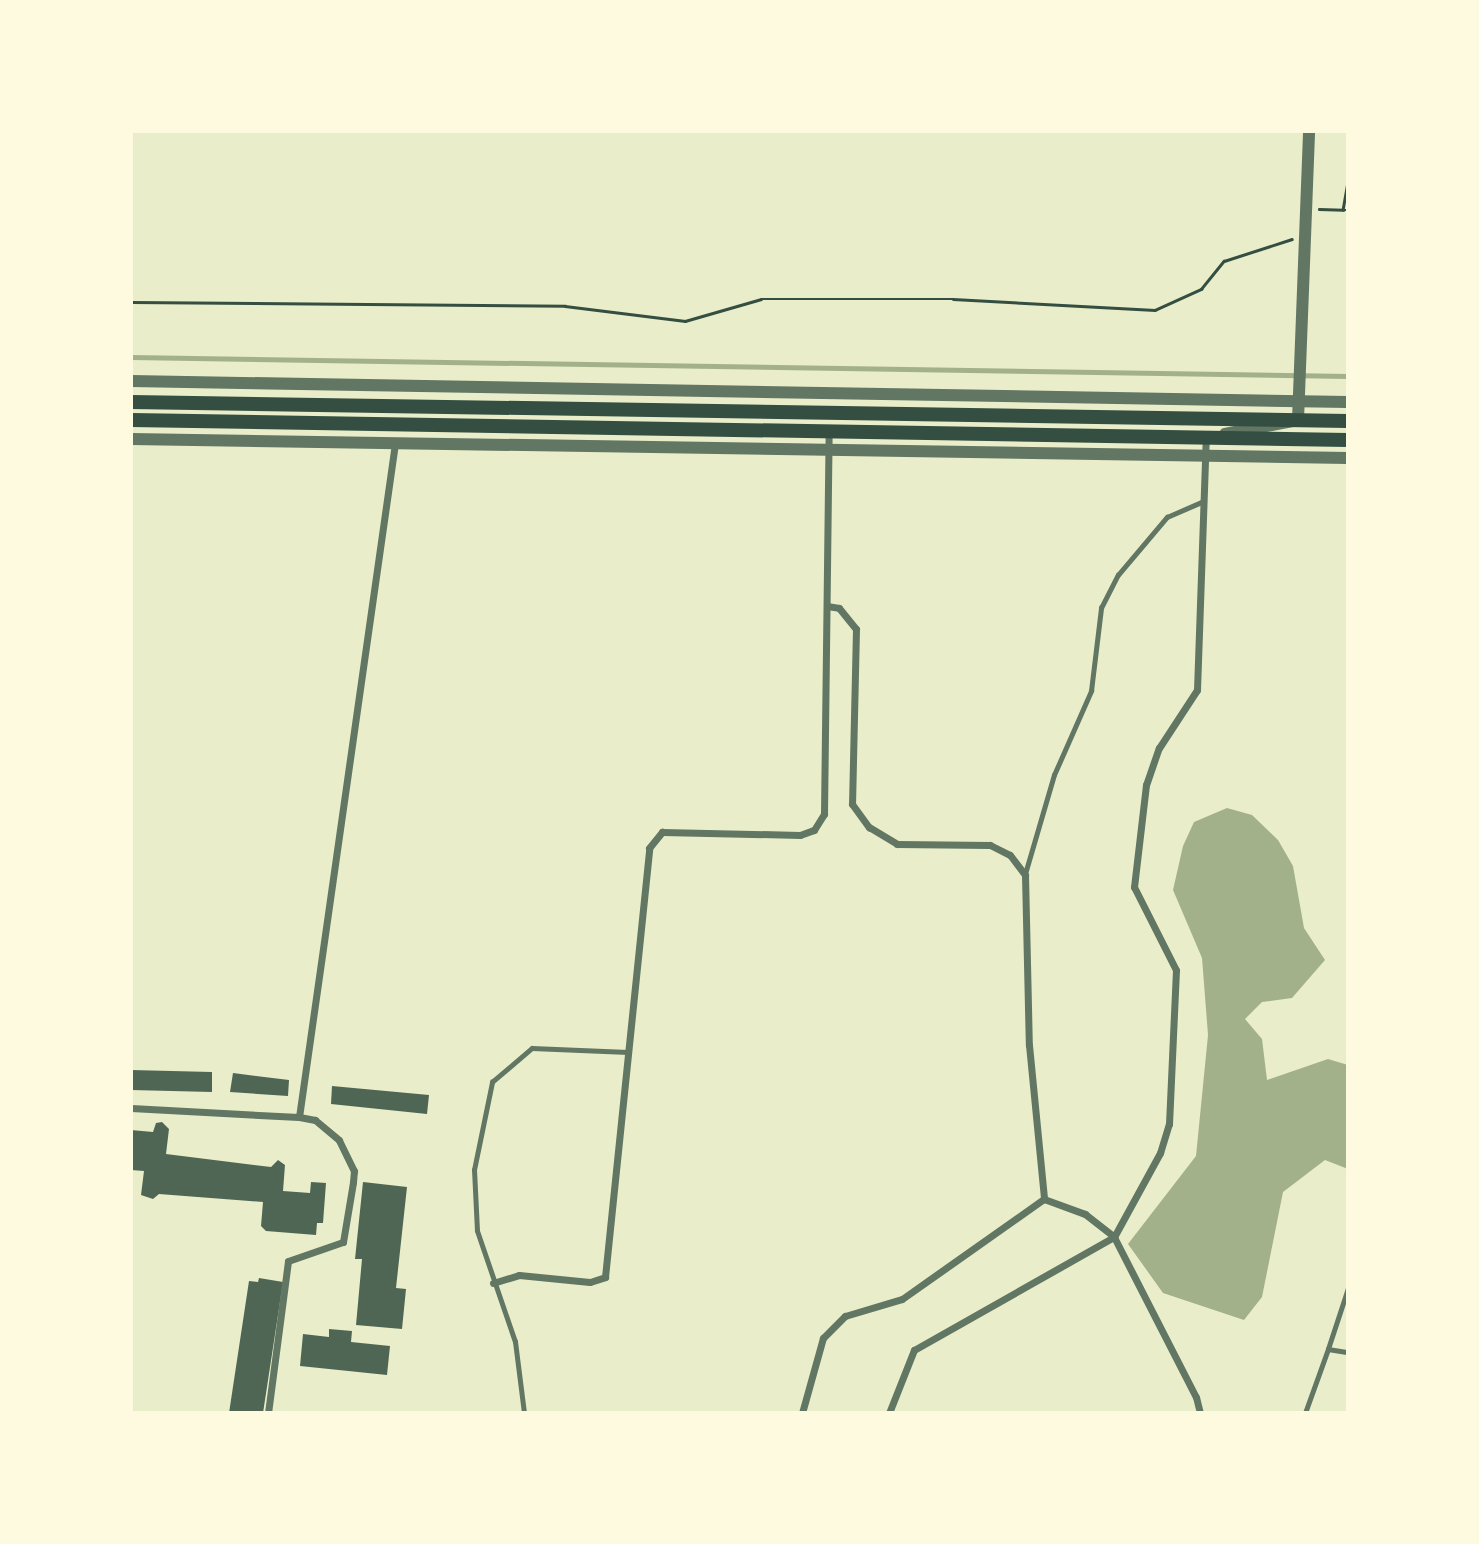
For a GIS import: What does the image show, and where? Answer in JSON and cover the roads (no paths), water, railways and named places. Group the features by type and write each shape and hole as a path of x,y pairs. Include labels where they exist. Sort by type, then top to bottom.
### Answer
{"main road":[{"path":"131,402 1348,421"},
{"path":"131,420 1348,440"}],"street":[{"path":"888,1413 914,1350 1114,1237 1160,1153 1169,1124 1175,970 1134,887 1146,785 1159,748 1197,690 1206,438 1298,420 1309,131"},
{"path":"131,381 1348,402"},
{"path":"493,1283 519,1275 590,1282 605,1277 649,848 662,832 800,835 814,830 824,814 829,432"},
{"path":"131,439 1348,458"},
{"path":"299,1117 395,443"},
{"path":"827,606 839,608 856,629 852,804 869,827 897,844 990,845 1010,855 1025,875 1030,1045 1044,1199"},
{"path":"131,1108 315,1120 339,1140 354,1171 343,1242 288,1261 268,1413"},
{"path":"1044,1199 1085,1214 1114,1237 1196,1396 1200,1413"},
{"path":"802,1413 822,1338 845,1316 902,1298 1044,1199"}],"lane":[{"path":"1025,875 1054,775 1091,691 1101,608 1118,575 1167,517 1204,501"},
{"path":"524,1413 515,1342 477,1231 474,1170 492,1082 532,1048 628,1052"},
{"path":"1305,1413 1348,1288"},
{"path":"1328,1349 1348,1352"}],"waterway":[{"path":"131,357 1348,376"}]}
